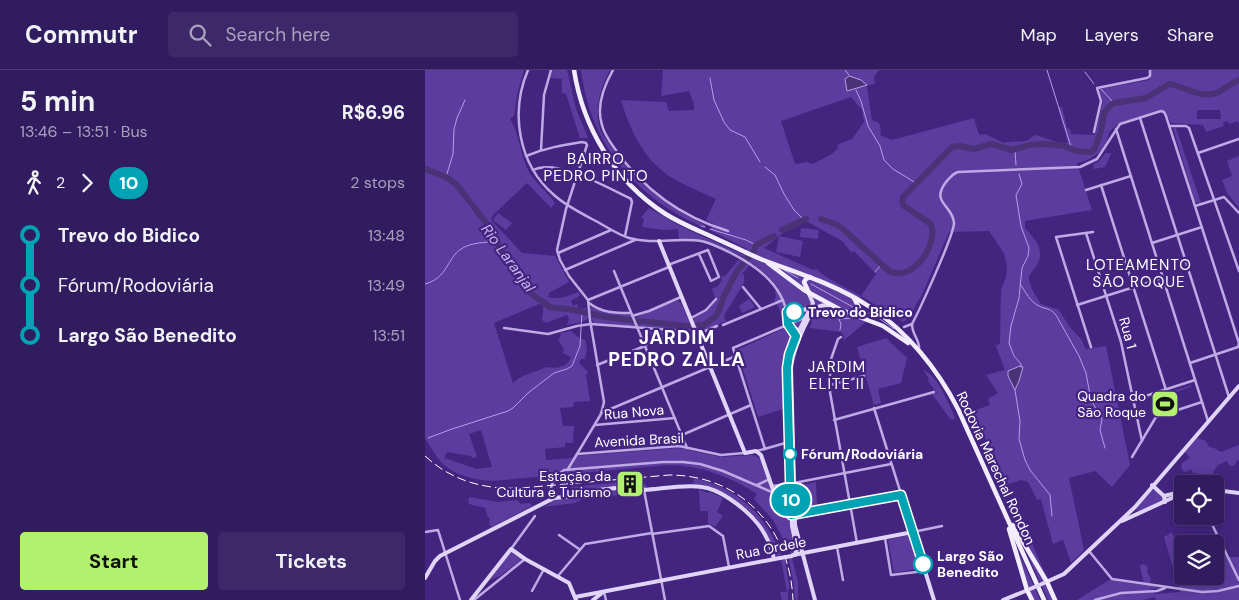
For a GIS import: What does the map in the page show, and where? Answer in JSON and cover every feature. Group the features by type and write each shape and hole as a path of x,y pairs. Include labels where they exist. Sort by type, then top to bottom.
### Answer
{"main road":[{"name":"Rodovia Marechal Rondon","path":"574,70 587,118 599,143 617,170 633,188 675,219 760,259 833,286 853,297 892,323 919,352 943,382 955,402 1044,600"},
{"name":"Rodovia Marechal Rondon","path":"760,259 809,294 887,328 919,352"},
{"path":"809,294 804,282 810,277"},
{"path":"849,313 856,312 859,308 853,297"},
{"path":"1003,508 1055,600"},
{"path":"1003,508 1032,600"}],"street":[{"path":"528,70 521,93 520,131 526,156 533,170 549,190 567,205 629,238 659,241 701,241 750,263 773,283 783,300 788,324 796,336"},
{"path":"541,150 543,101 551,70"},
{"path":"613,70 607,81 600,108 601,124 628,167 671,205 709,225 728,231"},
{"path":"1094,132 1101,101 1097,88 1147,78 1150,76 1150,70"},
{"path":"919,352 919,344 912,333 912,324 953,229 953,220 941,200 940,194 941,188 953,174 958,172 1080,167 1097,159 1120,124 1160,111 1164,112 1170,126 1239,343 1238,347 1190,363"},
{"path":"1140,118 1229,397"},
{"path":"1170,126 1189,128 1239,271"},
{"path":"1116,129 1208,421"},
{"path":"1111,139 1119,141"},
{"path":"1198,153 1239,139"},
{"path":"526,156 541,150 582,142 587,144 560,230 557,253 565,270 588,302 598,309 632,316 681,297"},
{"path":"533,170 539,167 546,167 578,175 632,200 625,236"},
{"path":"1086,190 1131,176"},
{"path":"1101,185 1166,390"},
{"path":"1195,206 1225,198 1239,213"},
{"path":"705,233 709,225"},
{"path":"1152,243 1202,227"},
{"path":"557,253 611,230"},
{"path":"1091,347 1056,237 1093,232"},
{"name":"Rua 1","path":"1086,233 1121,342 1142,441"},
{"path":"626,244 629,238"},
{"path":"565,270 637,239"},
{"path":"659,241 745,453"},
{"path":"588,302 620,286 708,250 719,277 711,281 699,254"},
{"path":"614,271 687,448"},
{"path":"1077,305 1163,278"},
{"path":"743,286 761,309"},
{"path":"790,363 813,301 809,294"},
{"path":"690,321 703,312 716,299"},
{"path":"723,325 783,300"},
{"path":"568,469 601,414 604,399 588,302"},
{"path":"793,555 797,550 791,483 789,355 796,336 801,332 815,309 820,306 831,305"},
{"path":"787,312 797,312 810,308"},
{"path":"765,449 735,356 734,347 806,317"},
{"path":"505,328 548,334 591,324 672,330 697,335 717,326"},
{"path":"788,324 801,332"},
{"path":"904,327 912,324"},
{"path":"597,365 678,332"},
{"path":"841,337 831,358 830,385 834,420 857,543"},
{"path":"601,414 735,356"},
{"path":"830,385 864,376"},
{"path":"1133,400 1195,380"},
{"path":"1003,600 1063,575 1133,508 1239,386"},
{"path":"834,420 933,392"},
{"path":"1131,457 1156,417 1203,402"},
{"path":"682,435 751,406"},
{"path":"874,408 934,600"},
{"name":"Rua Nova","path":"595,425 675,418"},
{"name":"Avenida Brasil","path":"577,454 679,446 721,455 756,451 791,442"},
{"path":"756,451 762,457 782,512 793,515 901,495"},
{"path":"554,498 550,490 552,484 559,474 568,469 663,462 683,462 706,466 757,484 775,493"},
{"path":"772,486 891,464"},
{"path":"757,484 770,479"},
{"path":"777,502 791,483"},
{"path":"1153,485 1164,496 1165,502"},
{"path":"425,578 435,560 445,553 554,498 612,488 622,490 642,488 644,490 698,486 709,488 745,510 755,520 767,538 773,559"},
{"path":"644,490 665,600"},
{"path":"1224,491 1239,493"},
{"path":"1164,496 1174,494"},
{"path":"1117,523 1174,497"},
{"path":"1133,508 1137,514"},
{"path":"473,600 535,516"},
{"path":"1212,525 1239,580"},
{"path":"558,576 579,549 589,542 709,526 723,536 729,567"},
{"name":"Rua Ordele","path":"575,599 942,526"},
{"path":"794,528 815,600"},
{"path":"425,532 438,530 460,600"},
{"path":"559,535 579,549"},
{"path":"885,538 891,575 925,571"},
{"path":"837,547 843,580"},
{"path":"511,549 525,559 569,583 575,599"},
{"path":"1089,551 1110,578 1209,592 1239,586"},
{"path":"473,600 525,559"},
{"path":"532,591 544,569"},
{"path":"1095,600 1121,593 1157,591 1166,587"},
{"path":"479,590 479,593 482,594"},
{"path":"593,600 604,592 606,600"}],"shaded area":[{"path":"425,70 524,70 517,95 514,116 510,119 529,172 555,203 551,208 527,183 493,215 491,220 522,253 555,256 569,282 549,293 548,297 560,298 578,292 581,295 571,301 573,306 577,304 579,309 586,308 587,311 590,311 592,307 603,312 628,314 635,318 663,305 678,301 681,303 690,323 693,323 694,318 708,310 716,301 712,289 718,286 722,280 721,277 726,275 738,260 742,261 744,257 707,241 679,239 678,229 664,230 642,227 644,219 641,217 649,208 678,225 744,255 747,249 710,230 714,224 706,220 716,199 684,185 664,172 647,155 634,134 621,100 666,102 669,111 694,110 694,104 689,91 661,96 663,70 879,70 874,77 875,84 867,86 872,120 879,123 880,135 892,140 974,118 980,135 985,134 1004,143 1025,141 1036,135 1059,143 1068,143 1058,107 1062,107 1067,128 1070,129 1071,134 1095,135 1103,101 1099,89 1149,80 1151,70 1239,70 1239,124 1238,121 1229,124 1228,121 1223,122 1224,126 1206,132 1203,125 1171,123 1166,113 1160,110 1119,123 1109,132 1105,144 1098,153 1083,162 1077,163 1092,210 1025,221 1025,228 1039,246 1040,251 1040,257 1029,279 1037,298 1041,304 1059,310 1069,326 1081,339 1086,349 1106,346 1130,465 1112,487 1095,471 1069,478 1084,550 1071,563 1063,540 1053,544 1041,499 1037,500 1028,482 1021,480 1006,485 973,411 990,405 988,399 998,393 986,375 1005,370 996,346 1000,343 1001,290 1006,277 1007,267 1004,253 989,231 949,232 921,297 909,318 903,322 861,296 853,317 867,321 843,341 844,336 841,332 810,328 812,319 820,310 819,308 829,308 827,304 810,312 815,303 813,297 786,354 784,365 786,408 758,417 737,350 783,329 780,310 774,300 776,297 775,291 778,288 768,276 752,263 742,274 744,275 744,283 725,314 724,318 726,321 699,333 693,330 691,332 638,325 633,327 594,323 591,317 582,322 567,325 569,319 567,315 546,323 542,320 544,302 494,323 513,383 546,367 557,368 564,366 569,361 571,357 563,353 564,349 558,340 561,336 560,333 571,331 585,340 587,349 585,359 581,359 579,363 588,372 586,375 590,401 574,402 573,407 560,408 563,426 574,426 573,443 565,443 565,447 545,449 546,460 679,448 721,457 756,456 761,460 778,509 782,515 789,518 795,549 791,554 773,520 754,499 757,494 715,473 693,467 670,465 492,481 464,476 446,467 425,438","holes":["851,97 862,110 864,122 852,139 837,145 838,148 832,154 813,164 807,162 795,164 781,121","1197,110 1220,110 1221,119 1197,119","806,221 842,241 852,253 854,251 876,274 861,296 830,279 817,269 813,270 764,248 782,234","481,430 492,467 477,469 444,458 447,452 471,456 472,458 477,457 469,434"]},
{"path":"553,70 567,70 576,109 588,138 580,138 566,94 562,93 562,79 550,78"},
{"path":"581,70 610,70 600,96 598,118 602,133 620,159 640,182 652,192 705,225 705,228 658,202 638,185 621,166 606,145 595,122 586,97"},
{"path":"849,76 861,80 867,85 847,91 845,79"},
{"path":"1173,128 1176,128 1201,203 1195,202"},
{"path":"1106,153 1111,154 1105,167 1094,169 1093,165"},
{"path":"1239,156 1239,208 1227,193 1222,180 1232,176 1227,161"},
{"path":"498,213 512,223 506,230 493,220"},
{"path":"801,228 819,230 818,239 800,237"},
{"path":"779,236 803,241 800,257 776,252"},
{"path":"749,299 755,307 742,313 739,306"},
{"path":"644,331 672,332 647,341 642,333"},
{"path":"886,338 907,358 901,383 878,389 881,403 874,405 857,347"},
{"path":"1020,366 1023,367 1015,390 1008,376 1008,371"},
{"path":"923,370 938,383 955,418 954,420 950,419 932,394 937,393"},
{"path":"1193,386 1174,393 1179,408 1159,415 1153,397"},
{"path":"1197,438 1206,441 1209,447 1221,452 1239,445 1239,461 1237,460 1234,466 1229,465 1227,461 1218,465 1213,472 1214,475 1198,475 1197,473 1193,473 1191,469 1186,472 1181,468 1182,463 1190,458 1185,452"},
{"path":"694,478 724,488 748,505 767,527 781,555 775,556 761,527 749,512 716,490 693,484"},
{"path":"622,482 622,486 645,484 647,492 582,499 575,503 543,507 550,504 549,497 571,493 571,487"},
{"path":"816,482 817,507 798,511 797,486"},
{"path":"787,486 789,487 789,511 787,513 782,507 781,497"},
{"path":"699,489 723,498 717,512 723,516 715,527 708,523 708,511 700,511"},
{"path":"1155,490 1164,498 1163,501 1137,512 1136,508 1151,491"},
{"path":"470,497 498,502 517,500 521,504 530,503 532,506 492,527 489,525 490,519 485,508 469,504 468,499"},
{"path":"1027,532 1047,578 1023,537"},
{"path":"1172,532 1174,539 1174,571 1164,537"},
{"name":"Largo São Benedito","path":"909,535 912,537 922,568 894,573 888,540"},
{"path":"1015,544 1040,600 1033,600"},
{"path":"1025,549 1044,580 1053,600 1048,600"},
{"path":"510,552 513,552 521,560 500,576 490,580"},
{"path":"1224,553 1226,557 1239,557 1239,600 1156,600 1154,597 1144,600 1077,600 1109,580 1144,585 1140,566 1143,564 1148,568 1147,572 1151,579 1150,586 1162,588 1150,589 1155,594 1180,592 1178,585 1224,585"},
{"path":"792,558 798,582 798,600 795,599 789,559"},
{"path":"781,560 785,560 790,587 788,590 788,600 782,600 780,592 787,592"}],"waterway":[{"path":"845,70 849,75"},
{"path":"1047,70 1072,150"},
{"path":"1085,72 1094,84"},
{"path":"710,78 714,100 724,122 730,130 745,137 760,162"},
{"name":"Rio Laranjal","path":"821,219 838,225 889,271 906,272 922,260 931,242 932,233 931,224 904,206 902,202 903,197 952,147 960,146 974,149 991,144 1012,150 1030,145 1045,144 1090,152 1094,150 1101,131 1104,113 1114,103 1146,98 1169,84 1199,94 1212,94 1239,80"},
{"path":"1101,89 1114,103"},
{"path":"856,90 868,126 880,146 884,160 893,169 916,183"},
{"path":"446,177 453,154 454,129 465,100"},
{"path":"1015,150 1016,165"},
{"path":"765,167 775,175 794,210 802,218"},
{"name":"Rio Laranjal","path":"425,169 446,177 457,185 486,223 521,281"},
{"path":"1019,174 1022,184 1016,195 1021,226 1029,248 1028,256 1022,268 1019,298 1011,326 1009,343 1021,367"},
{"name":"Rio Laranjal","path":"782,230 806,219"},
{"path":"701,226 705,227"},
{"path":"710,229 756,245"},
{"name":"Rio Laranjal","path":"529,291 550,307 555,308 630,320 687,326 704,325 717,315 737,271 754,251 756,245 774,236"},
{"path":"425,284 433,281 443,273 453,257 461,249 474,244 496,241"},
{"path":"875,272 881,265"},
{"path":"784,270 798,278"},
{"path":"811,284 853,307"},
{"path":"1020,284 1033,302 1054,312 1079,356 1086,373 1091,400 1102,419 1100,430 1105,448"},
{"path":"864,311 894,329"},
{"path":"428,438 508,411 554,373 572,366 580,346 582,312"},
{"path":"840,330 841,324 839,319 854,318"},
{"path":"1015,390 1020,421 1019,439 1025,460 1030,470 1050,495 1052,516"}],"railway":[{"path":"425,456 435,465 458,478 495,487 521,488 669,475 695,477 719,485 740,496 757,511 772,529 783,551 790,574 793,600"}],"bus line":[{"name":"10","path":"794,312 787,312 788,324 796,336 789,355 787,368 791,515 901,495 923,564"}],"place":[{"name":"Trevo do Bidico","path":"794,312"},
{"name":"Quadra do São Roque","path":"1165,404"},
{"name":"Fórum/Rodoviária","path":"790,454"},
{"name":"Estação da Cultura e Turismo","path":"630,484"},
{"name":"Largo São Benedito","path":"923,564"}],"district":[{"name":"BAIRRO PEDRO PINTO","path":"596,168"},
{"name":"LOTEAMENTO SÃO ROQUE","path":"1139,274"},
{"name":"JARDIM PEDRO ZALLA","path":"677,348"},
{"name":"JARDIM ELITE II","path":"837,376"}]}
